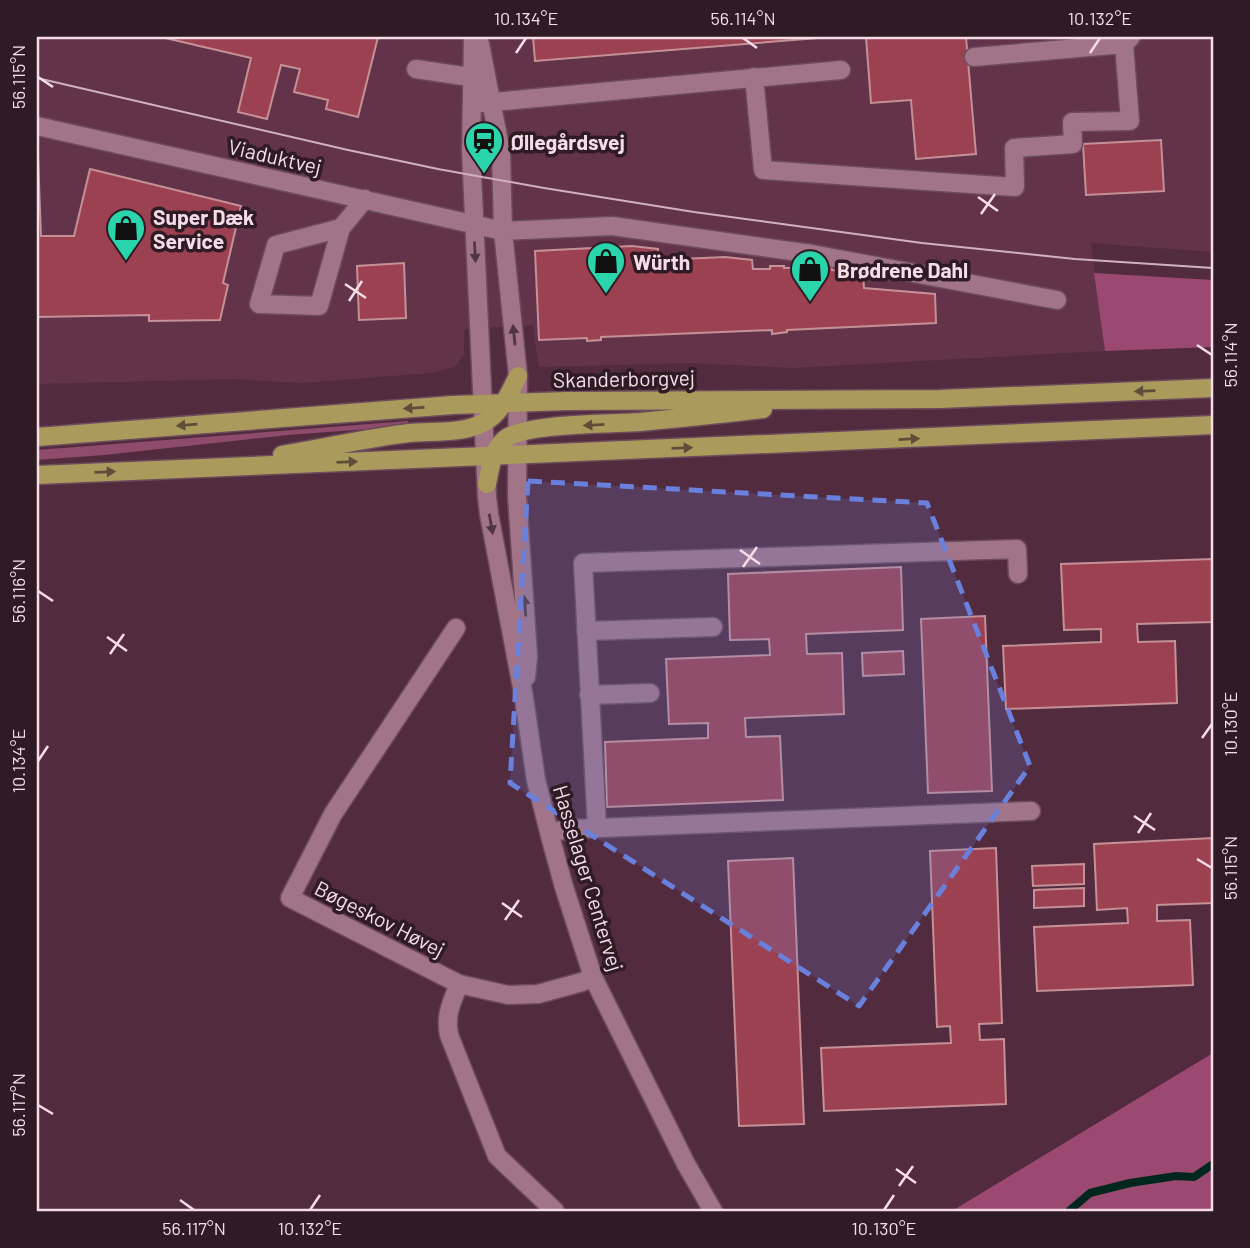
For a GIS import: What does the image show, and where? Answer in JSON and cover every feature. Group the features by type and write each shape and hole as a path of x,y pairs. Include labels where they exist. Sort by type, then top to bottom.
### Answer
{"main road":[{"name":"Skanderborgvej","path":"37,437 482,404 638,399 940,399 1213,388"},
{"path":"489,456 503,440 518,432 857,400"},
{"path":"206,467 408,433 454,430 484,423 511,403"},
{"path":"37,475 1213,425"}],"street":[{"path":"472,37 479,79 491,102 501,152 503,230 518,376 511,403"},
{"path":"479,37 479,79 471,104 471,151 482,404"},
{"path":"754,77 763,170 1015,187 1014,148 1073,145 1072,122 1130,121 1128,41 974,57"},
{"path":"416,69 479,79"},
{"path":"471,104 842,70"},
{"name":"Viaduktvej","path":"37,125 503,230 612,226 812,254 1057,300"},
{"path":"341,228 276,245 259,304 319,306 341,228 365,199"},
{"name":"Hasselager Centervej","path":"511,403 518,432 517,496 528,656 524,698"},
{"name":"Hasselager Centervej","path":"482,404 489,456 489,514 524,698 536,780 549,832 593,977 686,1164 713,1211"},
{"path":"597,828 583,563 1017,549 1018,574"},
{"path":"586,631 712,627"},
{"name":"Bøgeskov Høvej","path":"456,628 333,814 290,898 459,984 508,995 538,994 593,977"},
{"path":"589,695 650,693"},
{"path":"549,832 1031,811"},
{"path":"459,984 446,1022 497,1156 555,1211"}],"highlighted area":[{"path":"528,481 927,503 1030,766 859,1006 510,783"}],"shaded area":[{"path":"37,37 1213,37 1213,252 1091,243 1105,351 793,368 689,363 539,367 533,325 464,329 464,355 454,367 431,373 302,383 235,379 37,384"},
{"path":"1094,273 1213,280 1213,347 1105,351"},
{"path":"408,421 408,426 37,460 37,450"},
{"path":"1213,1053 1213,1211 952,1211"}],"building":[{"path":"161,37 378,37 358,117 326,109 328,100 294,92 300,69 281,65 267,119 238,112 251,58"},
{"path":"533,37 831,37 535,61"},
{"path":"866,37 966,37 976,154 916,159 911,100 871,103"},
{"path":"1161,140 1164,191 1086,195 1083,144"},
{"path":"37,156 41,236 74,236 90,169 241,206 223,283 228,285 220,320 149,321 149,315 37,317"},
{"path":"632,246 658,249 659,260 725,257 752,260 753,269 770,269 770,266 832,267 832,270 863,273 864,288 935,294 936,323 787,330 772,334 772,330 601,337 601,340 587,341 587,338 539,340 535,251"},
{"path":"404,263 406,318 359,320 357,266"},
{"path":"1213,559 1213,622 1137,624 1138,642 1175,641 1177,703 1006,709 1003,646 1101,642 1101,629 1064,630 1061,564"},
{"path":"901,567 903,630 806,634 807,654 842,653 844,714 745,718 746,737 780,736 783,800 607,807 605,742 708,738 708,723 669,724 666,659 770,655 769,639 730,640 728,574"},
{"path":"985,616 992,791 928,793 921,619"},
{"path":"903,651 904,674 863,676 862,653"},
{"path":"1213,838 1213,903 1157,905 1157,921 1190,920 1193,985 1037,991 1034,927 1128,923 1127,908 1097,910 1094,844"},
{"path":"996,848 1002,1023 979,1024 980,1040 1004,1039 1006,1104 824,1111 821,1048 951,1043 950,1026 937,1027 930,851"},
{"path":"793,858 804,1124 739,1126 728,861"},
{"path":"1084,864 1084,884 1033,886 1032,866"},
{"path":"1084,888 1084,906 1034,908 1034,890"}],"waterway":[{"path":"1069,1211 1090,1193 1130,1183 1176,1176 1194,1177 1213,1164"}],"tram line":[{"path":"37,78 348,150 544,188 694,212 922,243 1075,259 1213,268"}],"place":[{"name":"Øllegårdsvej","path":"484,175"},
{"name":"Super Dæk Service","path":"126,262"},
{"name":"Würth","path":"606,295"},
{"name":"Brødrene Dahl","path":"810,303"}]}
